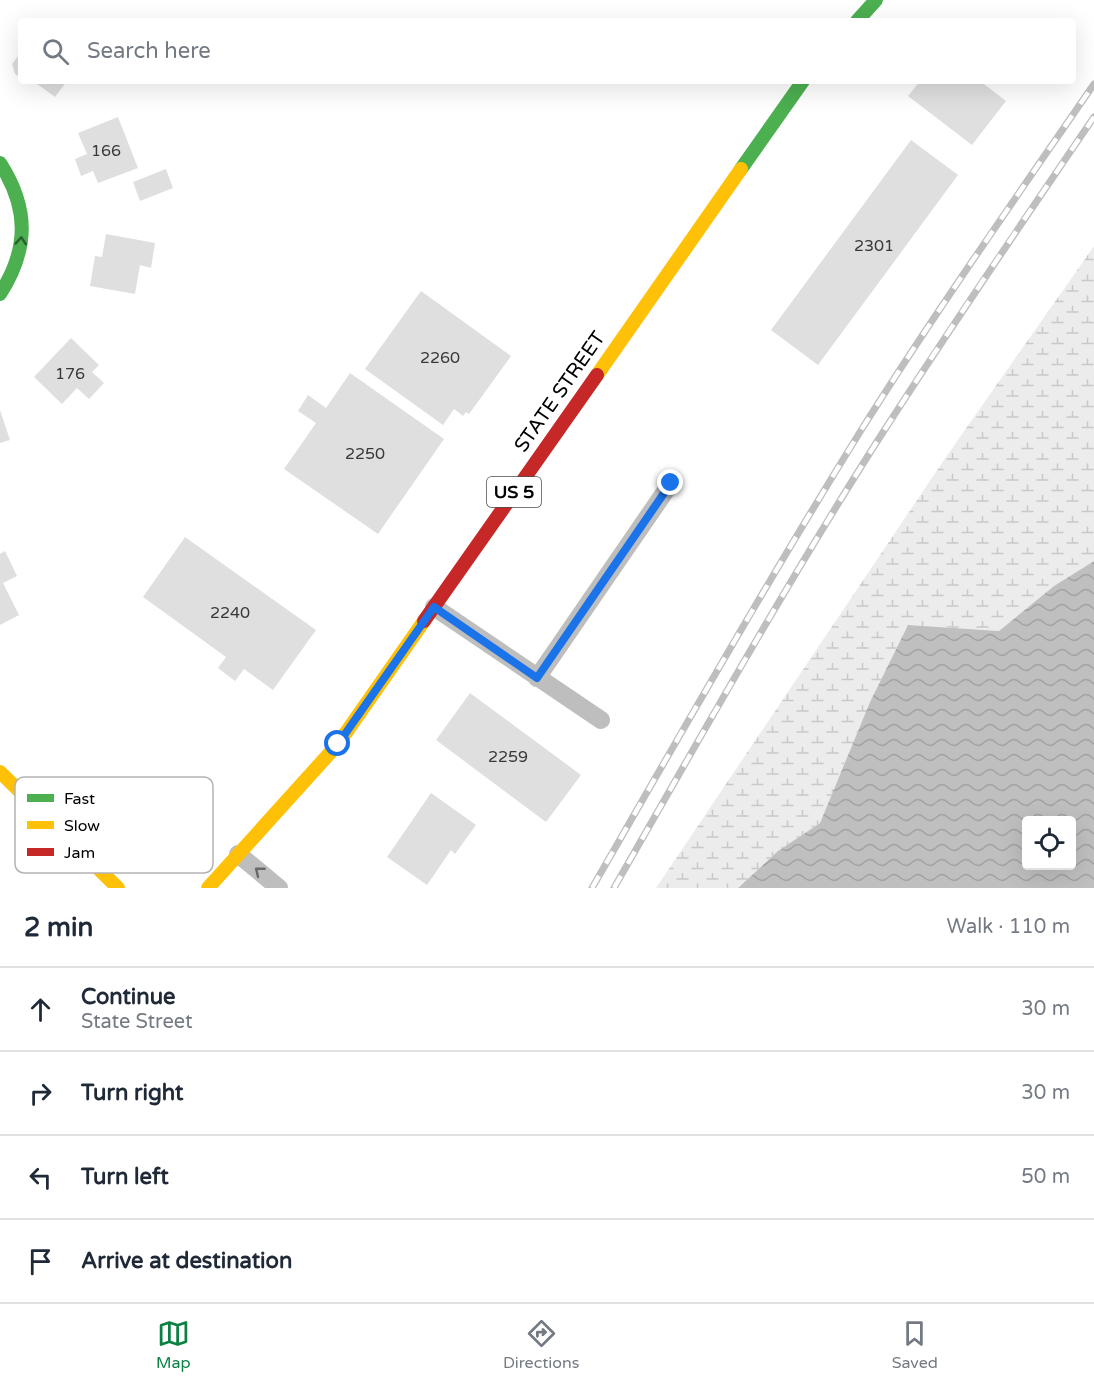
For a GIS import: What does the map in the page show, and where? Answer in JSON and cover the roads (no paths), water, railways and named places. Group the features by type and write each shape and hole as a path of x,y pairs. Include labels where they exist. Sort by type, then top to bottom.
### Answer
{"main road":[{"path":"860,18 876,0"},
{"name":"STATE STREET","path":"208,888 338,744 801,84"},
{"path":"0,163 10,175 22,210 22,246 10,280 0,294"},
{"path":"0,772 15,787"},
{"path":"103,873 118,888"}],"lane":[{"path":"537,678 671,483"},
{"path":"434,607 602,720"},
{"path":"238,855 279,888"}],"water":[{"path":"1094,561 1094,888 738,888 778,851 820,823 870,702 908,625 999,631 1054,586"}],"railway":[{"path":"592,888 825,488 946,300 1094,84"},
{"path":"614,888 743,662 843,495 1012,237 1094,117"}]}
